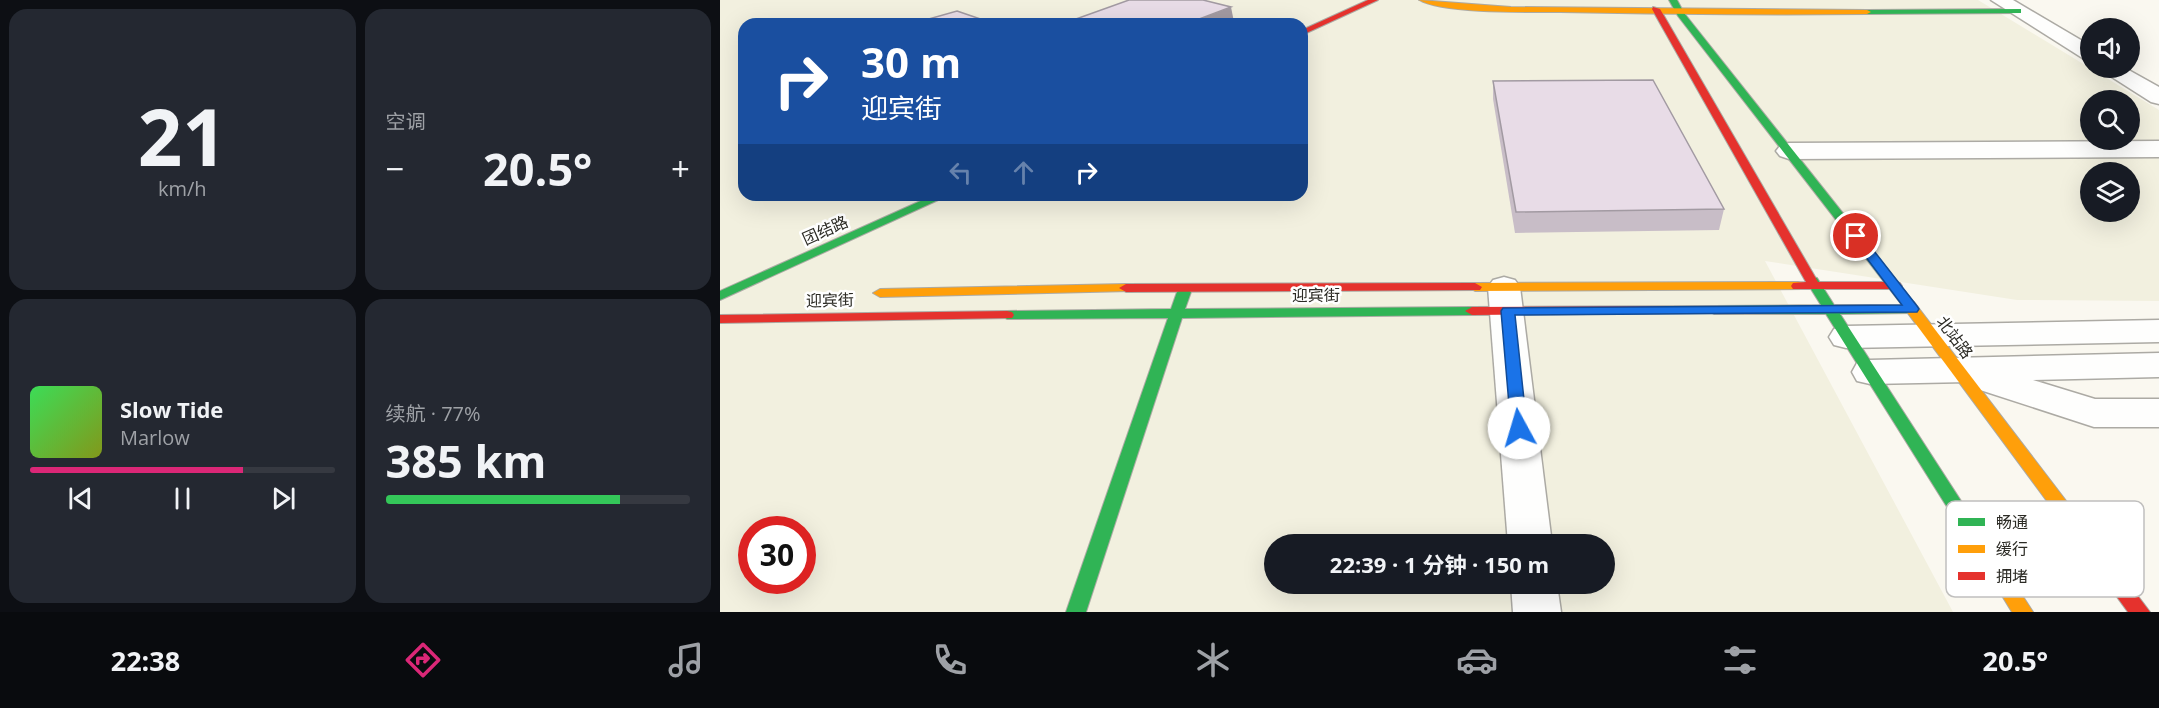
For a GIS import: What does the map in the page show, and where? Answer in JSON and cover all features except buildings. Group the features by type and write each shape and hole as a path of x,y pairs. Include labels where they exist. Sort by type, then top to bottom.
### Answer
{"street":[{"path":"1305,18 1350,0"},
{"path":"1308,30 1374,0"},
{"path":"1423,0 1440,4 1502,8 1681,14 2018,11"},
{"path":"1650,0 1814,286 1952,501"},
{"name":"北站路","path":"1673,0 1681,14 1896,286 2057,501"},
{"path":"2000,0 2080,49"},
{"path":"2128,78 2159,97"},
{"path":"1789,151 2159,149"},
{"name":"团结路","path":"720,296 930,201"},
{"name":"迎宾街","path":"720,319 1177,312 1814,286 1896,286"},
{"path":"1076,612 1186,287"},
{"name":"迎宾街","path":"863,294 1186,287 1506,299 1837,324"},
{"path":"720,296 756,296"},
{"path":"1506,299 1529,534"},
{"path":"1837,324 1922,322 2159,331"},
{"path":"1870,372 2159,365"},
{"path":"1959,370 2094,413 2159,413"},
{"path":"1535,594 1537,612"},
{"path":"2013,597 2023,612"},
{"name":"北站路","path":"2129,597 2140,612"}],"shaded area":[{"path":"720,0 1978,0 2080,62 2080,78 2106,78 2126,90 2080,90 2080,150 2140,150 2140,98 2159,110 2159,301 2017,300 1765,261 1953,612 720,612"}],"traffic: fast":[{"path":"1673,0 1681,14 1909,305"},
{"path":"1867,12 2018,11"},
{"path":"720,296 930,201"},
{"path":"1812,281 1952,501"},
{"path":"1076,612 1184,292"},
{"path":"1714,310 1912,309"},
{"path":"1007,315 1472,311"}],"traffic: slow":[{"path":"1423,0 1475,8 1511,9 1754,13 1867,12"},
{"path":"1475,287 1798,286"},
{"path":"880,293 1126,288"},
{"path":"1909,305 2056,501"},
{"path":"2013,597 2023,612"}],"traffic: jam":[{"path":"1308,30 1374,0"},
{"path":"1656,9 1812,281"},
{"path":"1798,286 1895,286"},
{"path":"1126,288 1475,287"},
{"path":"1472,311 1714,310"},
{"path":"720,319 1007,315"},
{"path":"2129,597 2140,612"}],"route":[{"path":"1519,428 1508,311 1912,309 1856,236"}]}
